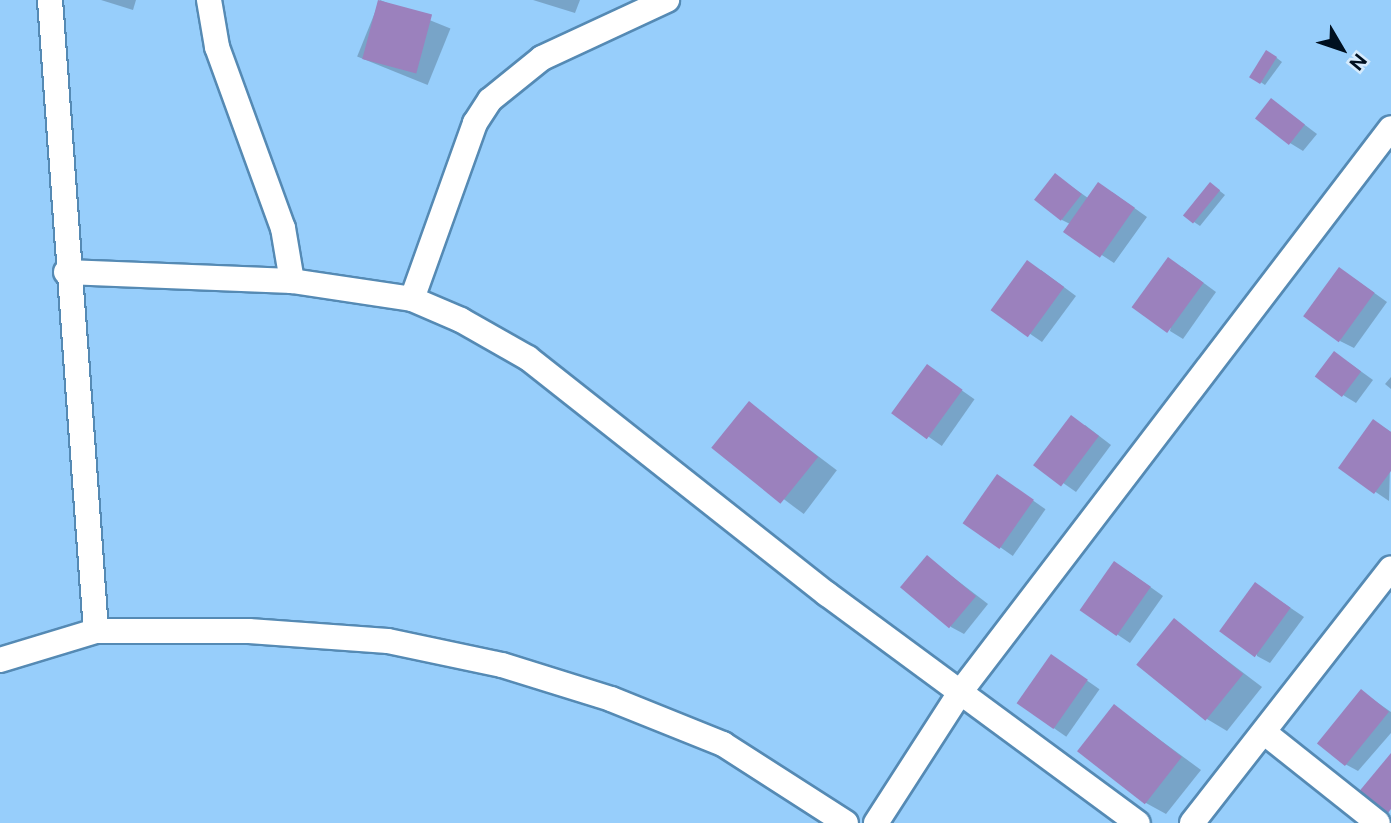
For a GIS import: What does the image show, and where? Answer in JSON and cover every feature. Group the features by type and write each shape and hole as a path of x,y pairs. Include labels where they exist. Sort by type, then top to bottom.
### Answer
{"street":[{"path":"50,0 66,272 96,631"},
{"path":"209,0 217,47 283,228 292,281"},
{"path":"412,299 475,123 490,100 542,58 667,0"},
{"path":"876,823 961,691 1391,128"},
{"path":"66,272 292,281 412,299 528,358 827,594 1138,823"},
{"path":"1192,823 1265,733 1391,568"},
{"path":"0,660 96,631 249,631 388,640 502,665 723,744 846,823"},
{"path":"1265,733 1378,823"}],"building":[{"path":"378,0 432,14 416,73 362,59"},
{"path":"1266,50 1277,57 1260,84 1249,77"},
{"path":"1271,98 1305,124 1289,145 1255,118"},
{"path":"1055,173 1082,194 1061,221 1034,200"},
{"path":"1098,182 1135,208 1100,258 1063,232"},
{"path":"1210,182 1220,190 1193,224 1183,215"},
{"path":"1168,257 1204,283 1167,333 1132,307"},
{"path":"1027,260 1064,287 1028,337 991,310"},
{"path":"1339,267 1375,293 1339,342 1303,316"},
{"path":"1334,351 1361,371 1342,397 1315,377"},
{"path":"927,364 963,390 927,439 891,413"},
{"path":"749,401 818,457 780,504 711,448"},
{"path":"1071,415 1099,436 1061,486 1033,465"},
{"path":"1373,419 1391,432 1391,471 1374,494 1338,468"},
{"path":"997,474 1034,500 999,549 963,523"},
{"path":"927,555 976,596 949,628 900,587"},
{"path":"1114,561 1151,587 1116,636 1080,610"},
{"path":"1255,582 1291,608 1255,657 1219,631"},
{"path":"1174,618 1243,674 1205,721 1136,665"},
{"path":"1051,654 1088,680 1053,729 1017,703"},
{"path":"1361,689 1389,712 1345,766 1317,743"},
{"path":"1114,704 1182,757 1145,804 1077,751"},
{"path":"1391,753 1391,809 1385,817 1357,794"}]}
